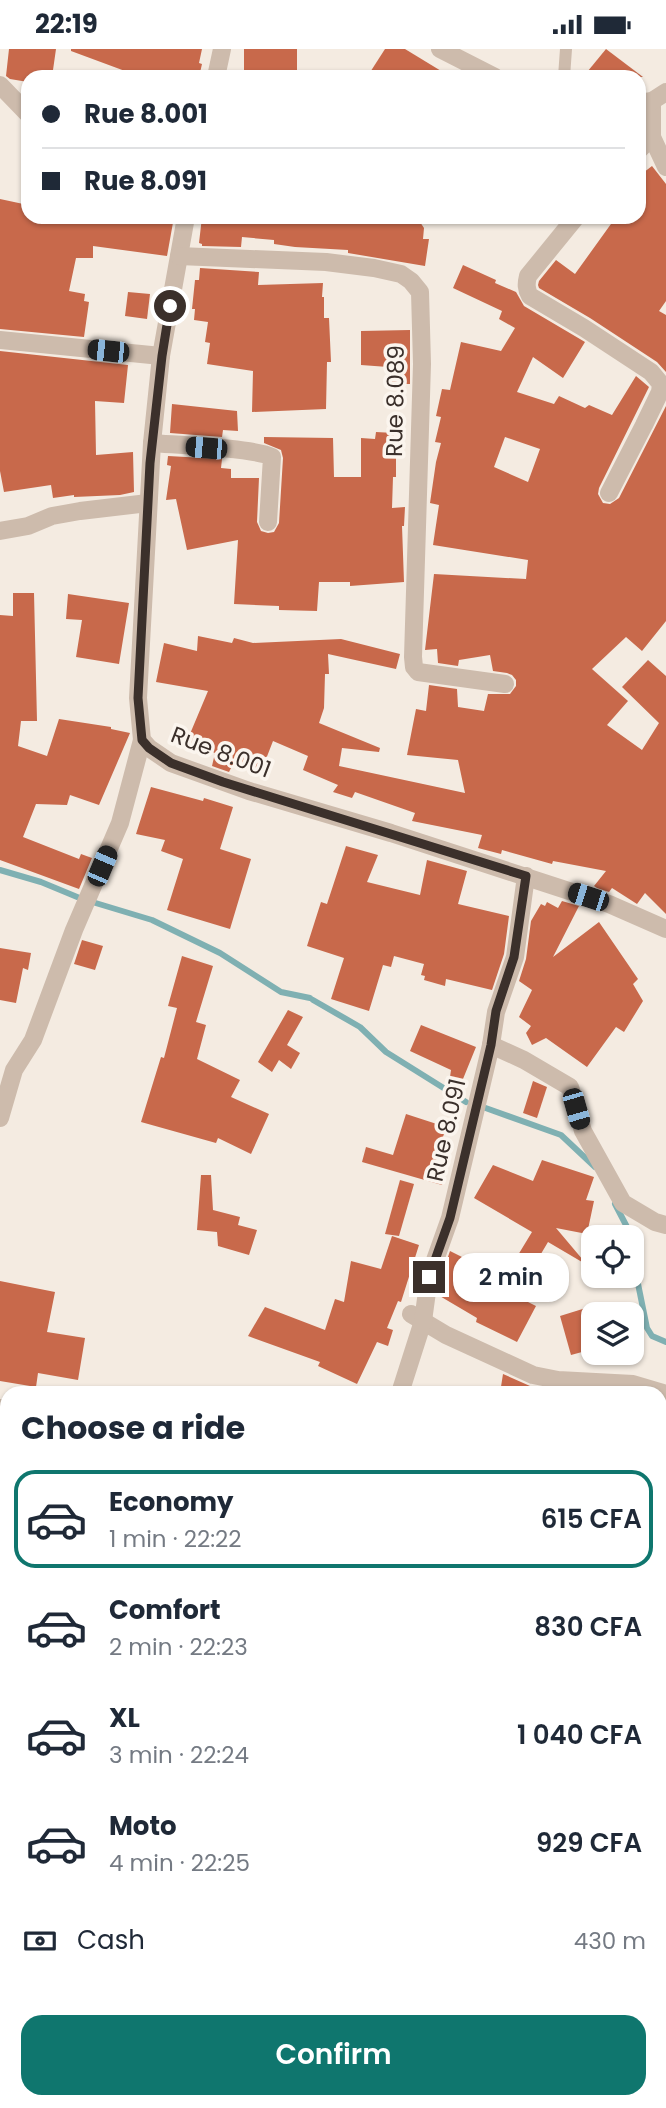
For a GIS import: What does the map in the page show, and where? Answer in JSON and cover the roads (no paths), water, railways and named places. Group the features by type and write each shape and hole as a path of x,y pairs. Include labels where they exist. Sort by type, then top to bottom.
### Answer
{"street":[{"path":"218,70 222,49"},
{"path":"440,49 481,70"},
{"path":"0,85 21,107"},
{"path":"646,138 652,99"},
{"path":"646,145 666,167"},
{"name":"Rue 8.001","path":"185,224 162,356 152,443 138,698 142,740 171,763 526,876 609,904 666,929"},
{"path":"570,224 528,276 526,283 530,296 651,372 661,384 660,392 609,493"},
{"name":"Rue 8.089","path":"179,256 326,262 383,270 401,274 420,292 422,364 414,667 418,672 428,674 505,684"},
{"path":"0,340 162,356"},
{"path":"152,443 233,450 272,457 268,521"},
{"path":"0,531 28,526 52,516 148,503"},
{"path":"0,1118 14,1070 33,1040 74,930 120,823 142,740"},
{"name":"Rue 8.091","path":"402,1386 417,1317 450,1218 491,1045 496,1011 514,957 526,876"},
{"path":"491,1045 524,1060 570,1087 583,1131 623,1203 655,1222 666,1225"},
{"path":"417,1317 446,1335 533,1374 558,1380 640,1386"}],"lane":[{"path":"564,70 566,49"}],"waterway":[{"path":"0,870 41,882 82,899"},
{"path":"89,901 152,920 220,953 281,992 310,998"},
{"path":"313,1000 360,1027 386,1052 466,1102"},
{"path":"480,1106 561,1135 595,1167"},
{"path":"615,1204 626,1225"},
{"path":"639,1288 647,1328 652,1336 666,1342"}]}
